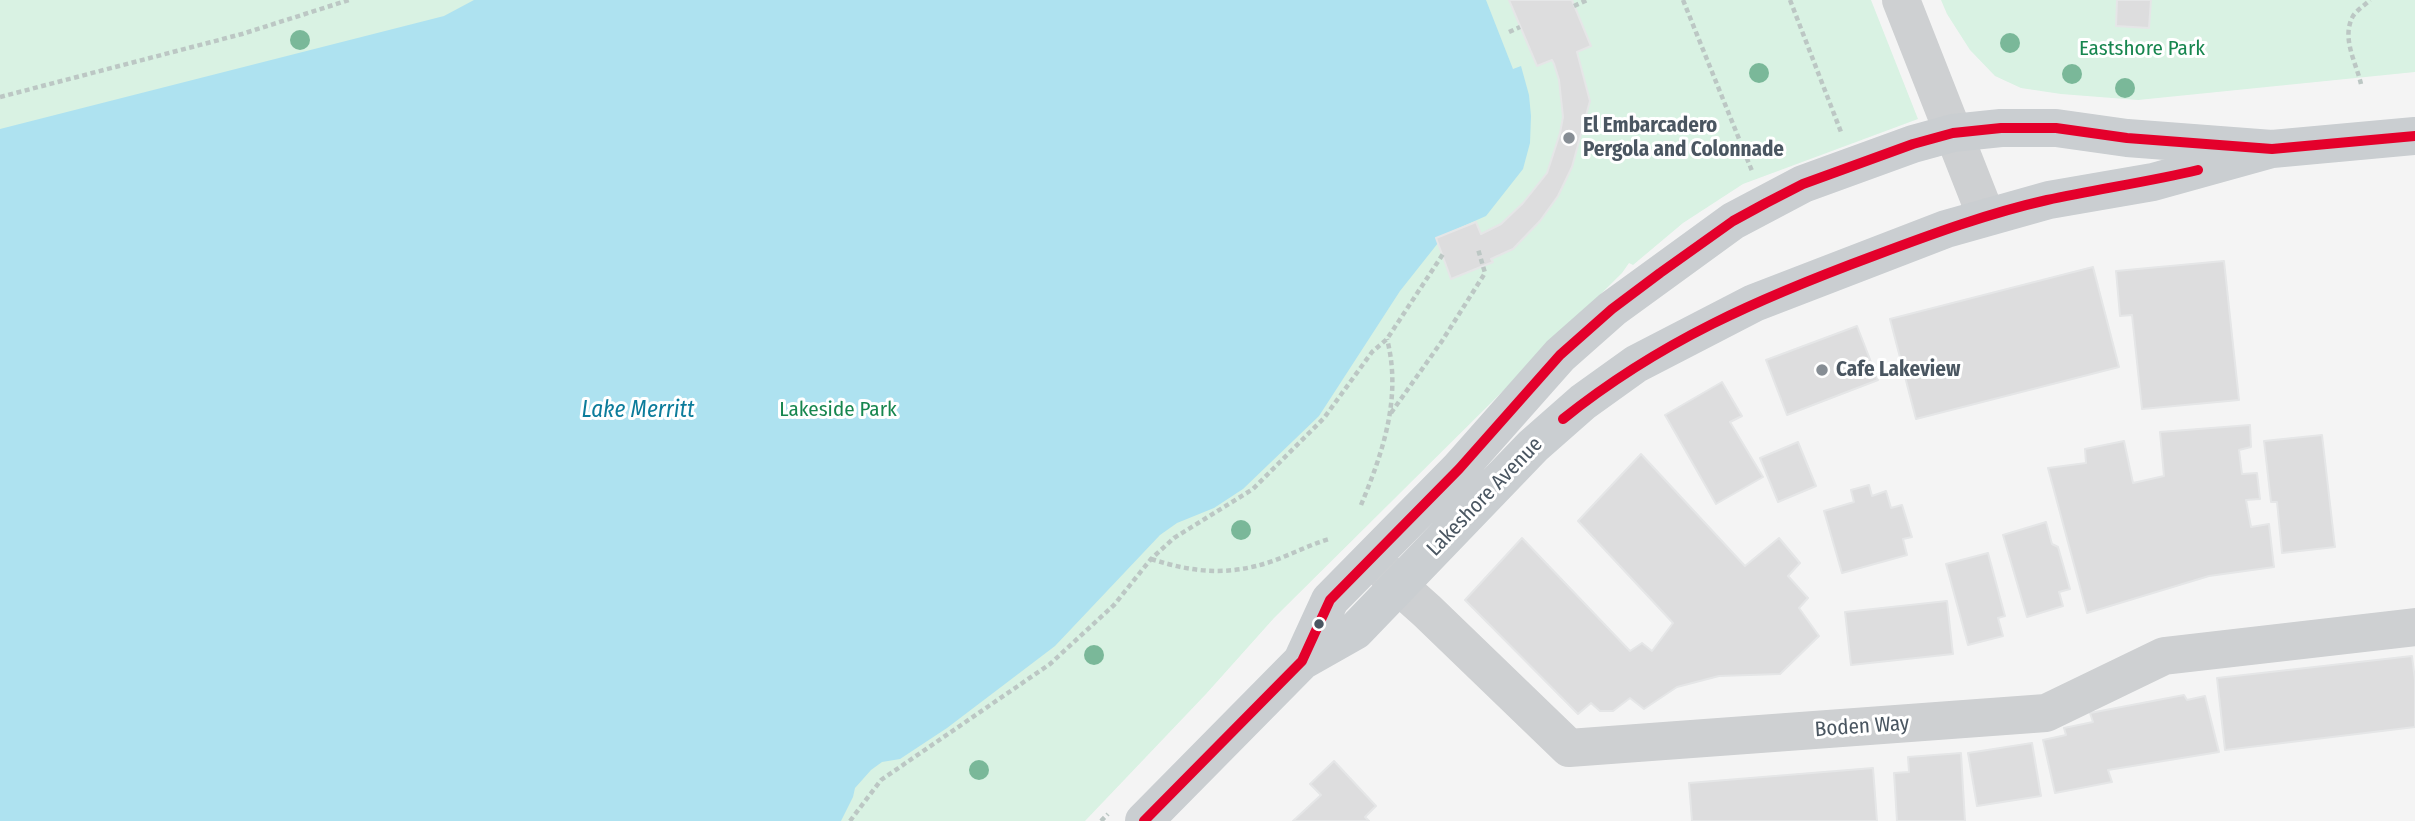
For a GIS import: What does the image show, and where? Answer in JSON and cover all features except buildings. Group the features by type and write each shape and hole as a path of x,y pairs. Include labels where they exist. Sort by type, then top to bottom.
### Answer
{"main road":[{"name":"Lakeshore Avenue","path":"1302,661 1330,600 1459,469 1560,355 1612,309 1733,221 1803,184 1913,144 1953,133 2001,128 2056,128 2127,138 2272,149 2415,136"},
{"name":"Lakeshore Avenue","path":"1144,821 1302,661 1355,631 1533,446 1583,402 1636,364 1754,303 1855,262 1986,216 2049,200 2153,182 2272,149"}],"street":[{"path":"1901,0 1986,216"},
{"name":"Boden Way","path":"1372,557 1569,748 2046,713 2164,656 2415,627"}],"path":[{"path":"0,97 243,34 349,0"},
{"path":"1574,6 1587,0"},
{"path":"1683,0 1766,202"},
{"path":"1790,0 1841,132"},
{"path":"2361,84 2348,41 2349,30 2353,16 2370,0"},
{"path":"1509,32 1520,27"},
{"path":"1391,413 1442,341 1485,273 1478,249"},
{"path":"849,821 881,780 1050,664 1114,605 1151,559 1174,538 1253,489 1324,418 1372,352 1387,339 1443,254"},
{"path":"1361,505 1377,467 1391,413 1393,390 1387,339"},
{"path":"1151,559 1185,569 1223,572 1275,560 1304,546 1329,539"}],"green space":[{"name":"Lake Merritt","path":"0,0 1871,0 1918,119 1743,184 1683,223 1633,265 1629,263 1622,273 1274,618 1085,821 0,821"},
{"name":"Eastshore Park","path":"1941,0 2415,0 2415,72 2138,100 2021,88 1995,76 1970,50"}],"water":[{"name":"Lake Merritt","path":"474,0 1486,0 1513,69 1521,66 1529,95 1530,143 1523,169 1486,216 1436,238 1438,243 1400,291 1319,416 1243,489 1214,508 1177,523 1160,535 1055,646 947,728 900,759 882,762 871,770 855,788 841,821 0,821 0,129 444,16"}],"transit line":[{"path":"1144,821 1302,661 1330,600 1459,469 1560,355 1612,309 1660,273 1733,221 1766,203 1803,184 1913,144 1953,133 2001,128 2056,128 2127,138 2272,149 2415,136"},
{"path":"1563,419 1600,391 1674,344 1752,305 1833,271 2004,211 2198,170"}],"place":[{"name":"El Embarcadero Pergola and Colonnade","path":"1569,138"},
{"name":"Cafe Lakeview","path":"1822,370"}],"park label":[{"name":"Lakeside Park","path":"838,410"}]}
